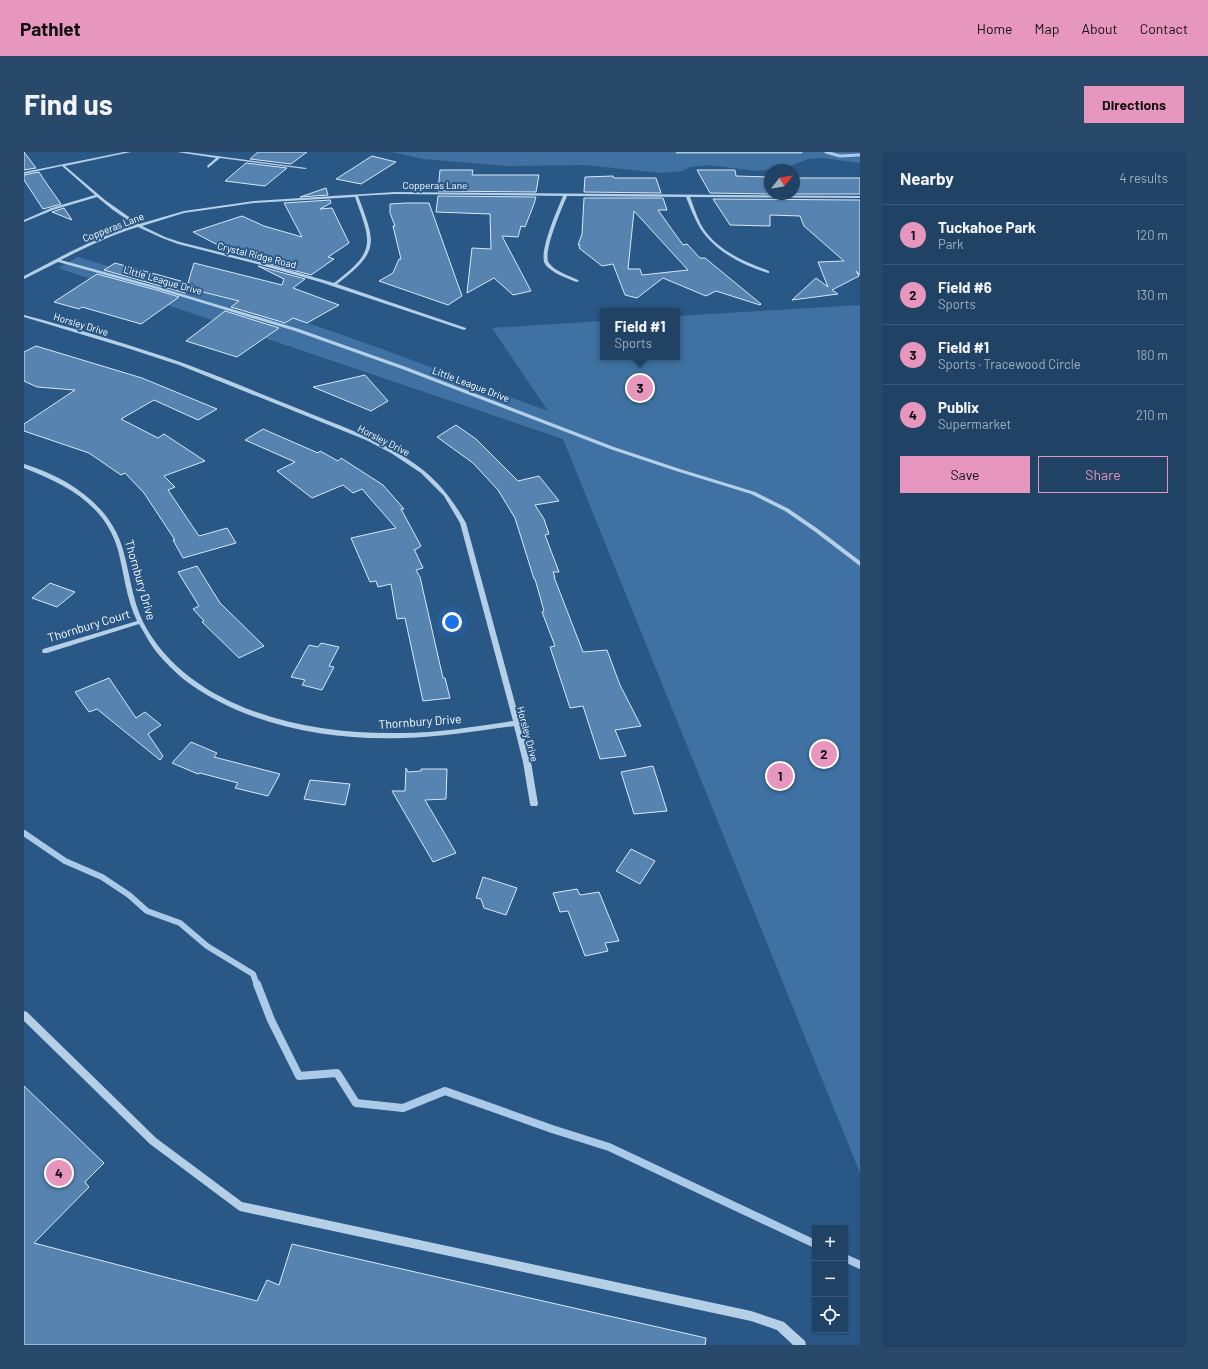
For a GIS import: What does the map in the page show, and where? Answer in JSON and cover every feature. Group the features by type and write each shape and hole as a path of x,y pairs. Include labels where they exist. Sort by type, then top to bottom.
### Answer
{"street":[{"path":"24,173 128,152"},
{"path":"179,152 305,168"},
{"path":"208,167 219,157"},
{"name":"Crystal Ridge Road","path":"62,165 97,196 139,225 163,237 186,245 274,266 464,329"},
{"name":"Copperas Lane","path":"24,278 104,237 184,212 234,204 403,193 860,197"},
{"path":"334,285 362,262 369,249 370,234 356,195"},
{"path":"565,195 547,244 545,257 546,262 551,268 577,281"},
{"path":"24,221 52,210 97,196"},
{"path":"688,196 702,228 713,242 742,263 768,272"},
{"name":"Little League Drive","path":"57,260 161,289 297,330 404,368 612,448 753,493 787,510 860,564"},
{"name":"Horsley Drive","path":"24,316 162,358 212,376 377,443 404,458 424,473 449,499 463,523 527,762 534,804"},
{"name":"Thornbury Drive","path":"24,466 52,476 75,489 93,503 107,520 120,547 128,587 140,622 147,637 162,657 183,676 215,697 246,711 283,723 326,732 385,736 441,733 516,723"},
{"name":"Thornbury Court","path":"45,651 140,622"},
{"path":"24,1015 153,1141 240,1206 751,1316 780,1326 802,1345"}],"shaded area":[{"path":"392,152 860,152 860,163 823,158 808,159 795,164 764,164 764,170 757,171 709,165 690,167 682,171 661,173 586,165 506,166 423,159"},
{"path":"78,257 236,300 368,344 548,411 492,328 600,321 600,360 680,360 680,316 860,305 860,1173 563,439 58,268"}],"building":[{"path":"24,152 36,168 24,170"},
{"path":"258,152 307,152 291,164 250,159"},
{"path":"372,156 396,162 361,184 336,179"},
{"path":"246,163 287,168 265,186 225,181"},
{"path":"440,170 473,170 472,175 539,175 536,192 438,191"},
{"path":"697,170 735,170 736,176 764,177 764,194 710,193"},
{"path":"39,172 61,204 43,209 24,180 24,175"},
{"path":"613,176 614,178 656,178 661,193 584,192 585,177"},
{"path":"800,178 860,178 860,194 800,194"},
{"path":"326,188 328,195 300,197"},
{"path":"438,196 536,197 525,227 521,226 518,237 502,236 531,291 513,295 494,278 467,293 472,248 491,249 490,214 436,212"},
{"path":"584,198 663,198 667,210 658,210 683,245 687,244 700,258 705,258 761,304 760,305 716,291 706,296 663,278 637,298 625,295 613,264 602,266 579,248 580,245 578,245 582,234","holes":["634,211 688,270 642,275 640,269 628,269"]},
{"path":"713,199 860,200 860,275 856,271 859,276 832,290 838,294 792,300 816,278 828,287 818,262 844,261 804,226 800,216 770,215 770,226 730,225"},
{"path":"330,200 331,203 320,209 332,208 349,243 328,257 334,259 311,275 237,255 193,232 242,216 264,226 302,237 284,203"},
{"path":"429,203 462,296 448,305 379,281 393,273 399,259 401,259 393,226 395,226 390,213 390,204"},
{"path":"64,208 72,220 52,212"},
{"path":"115,263 188,283 194,263 282,285 284,279 258,266 305,279 293,288 339,305 307,323 293,318 285,323 231,307 239,301 191,289 185,293 104,270"},
{"path":"97,274 179,297 141,324 82,307 79,309 54,302"},
{"path":"225,311 279,328 237,357 186,341"},
{"path":"36,346 142,378 217,409 198,420 154,400 121,419 158,438 164,434 205,461 164,476 175,487 168,490 199,536 227,528 236,543 183,558 173,540 175,540 144,493 125,473 121,475 89,453 24,431 24,424 75,390 37,387 24,381 24,352"},
{"path":"365,375 388,401 371,411 313,387"},
{"path":"456,425 476,439 518,481 539,476 559,501 535,505 544,519 549,534 545,535 559,572 553,572 554,577 583,652 607,650 620,685 641,726 615,730 626,756 600,759 583,706 570,708 550,647 555,646 542,612 544,611 535,579 515,518 498,490 473,463 437,437"},
{"path":"263,429 318,453 320,451 338,461 341,458 383,485 404,509 401,509 421,546 415,550 414,549 423,568 416,570 420,577 443,678 445,678 450,698 423,701 405,618 397,619 391,584 378,587 376,581 370,582 351,538 396,528 362,489 353,493 343,485 312,498 277,471 295,462 245,440"},
{"path":"197,566 220,603 264,646 239,658 202,622 204,621 193,609 199,606 178,572"},
{"path":"50,583 75,592 57,607 32,598"},
{"path":"321,643 339,647 329,666 334,667 322,690 302,685 305,680 291,677 309,645 318,647"},
{"path":"109,678 136,718 145,712 161,725 148,734 163,756 160,760 97,709 89,712 75,692"},
{"path":"191,742 217,753 214,757 280,774 268,796 235,788 238,783 200,773 198,774 172,763"},
{"path":"653,766 667,811 634,814 621,772"},
{"path":"406,768 408,772 421,771 421,769 447,769 446,799 425,800 456,853 433,862 392,791 405,791"},
{"path":"310,780 350,784 345,805 304,799"},
{"path":"631,849 655,861 640,884 616,871"},
{"path":"483,877 517,888 506,915 484,908 481,899 476,898"},
{"path":"577,889 580,895 599,892 619,941 605,943 608,951 585,956 568,911 560,912 553,893"},
{"path":"24,1086 104,1163 85,1182 89,1187 34,1243 257,1301 267,1280 279,1285 292,1244 706,1338 705,1345 24,1345"}],"waterway":[{"path":"677,152 801,152"},
{"path":"826,152 840,156 860,155"},
{"path":"24,833 65,861 102,877 129,895 147,911 180,923 207,946 253,974 257,985"},
{"path":"257,984 271,1020 299,1076 337,1073 356,1103 403,1108 445,1091 552,1129 609,1147 812,1243"},
{"path":"848,1259 860,1265"}],"place":[{"name":"Field #1","path":"640,388"},
{"name":"Field #6","path":"824,754"},
{"name":"Tuckahoe Park","path":"780,776"},
{"name":"Publix","path":"59,1173"}]}
